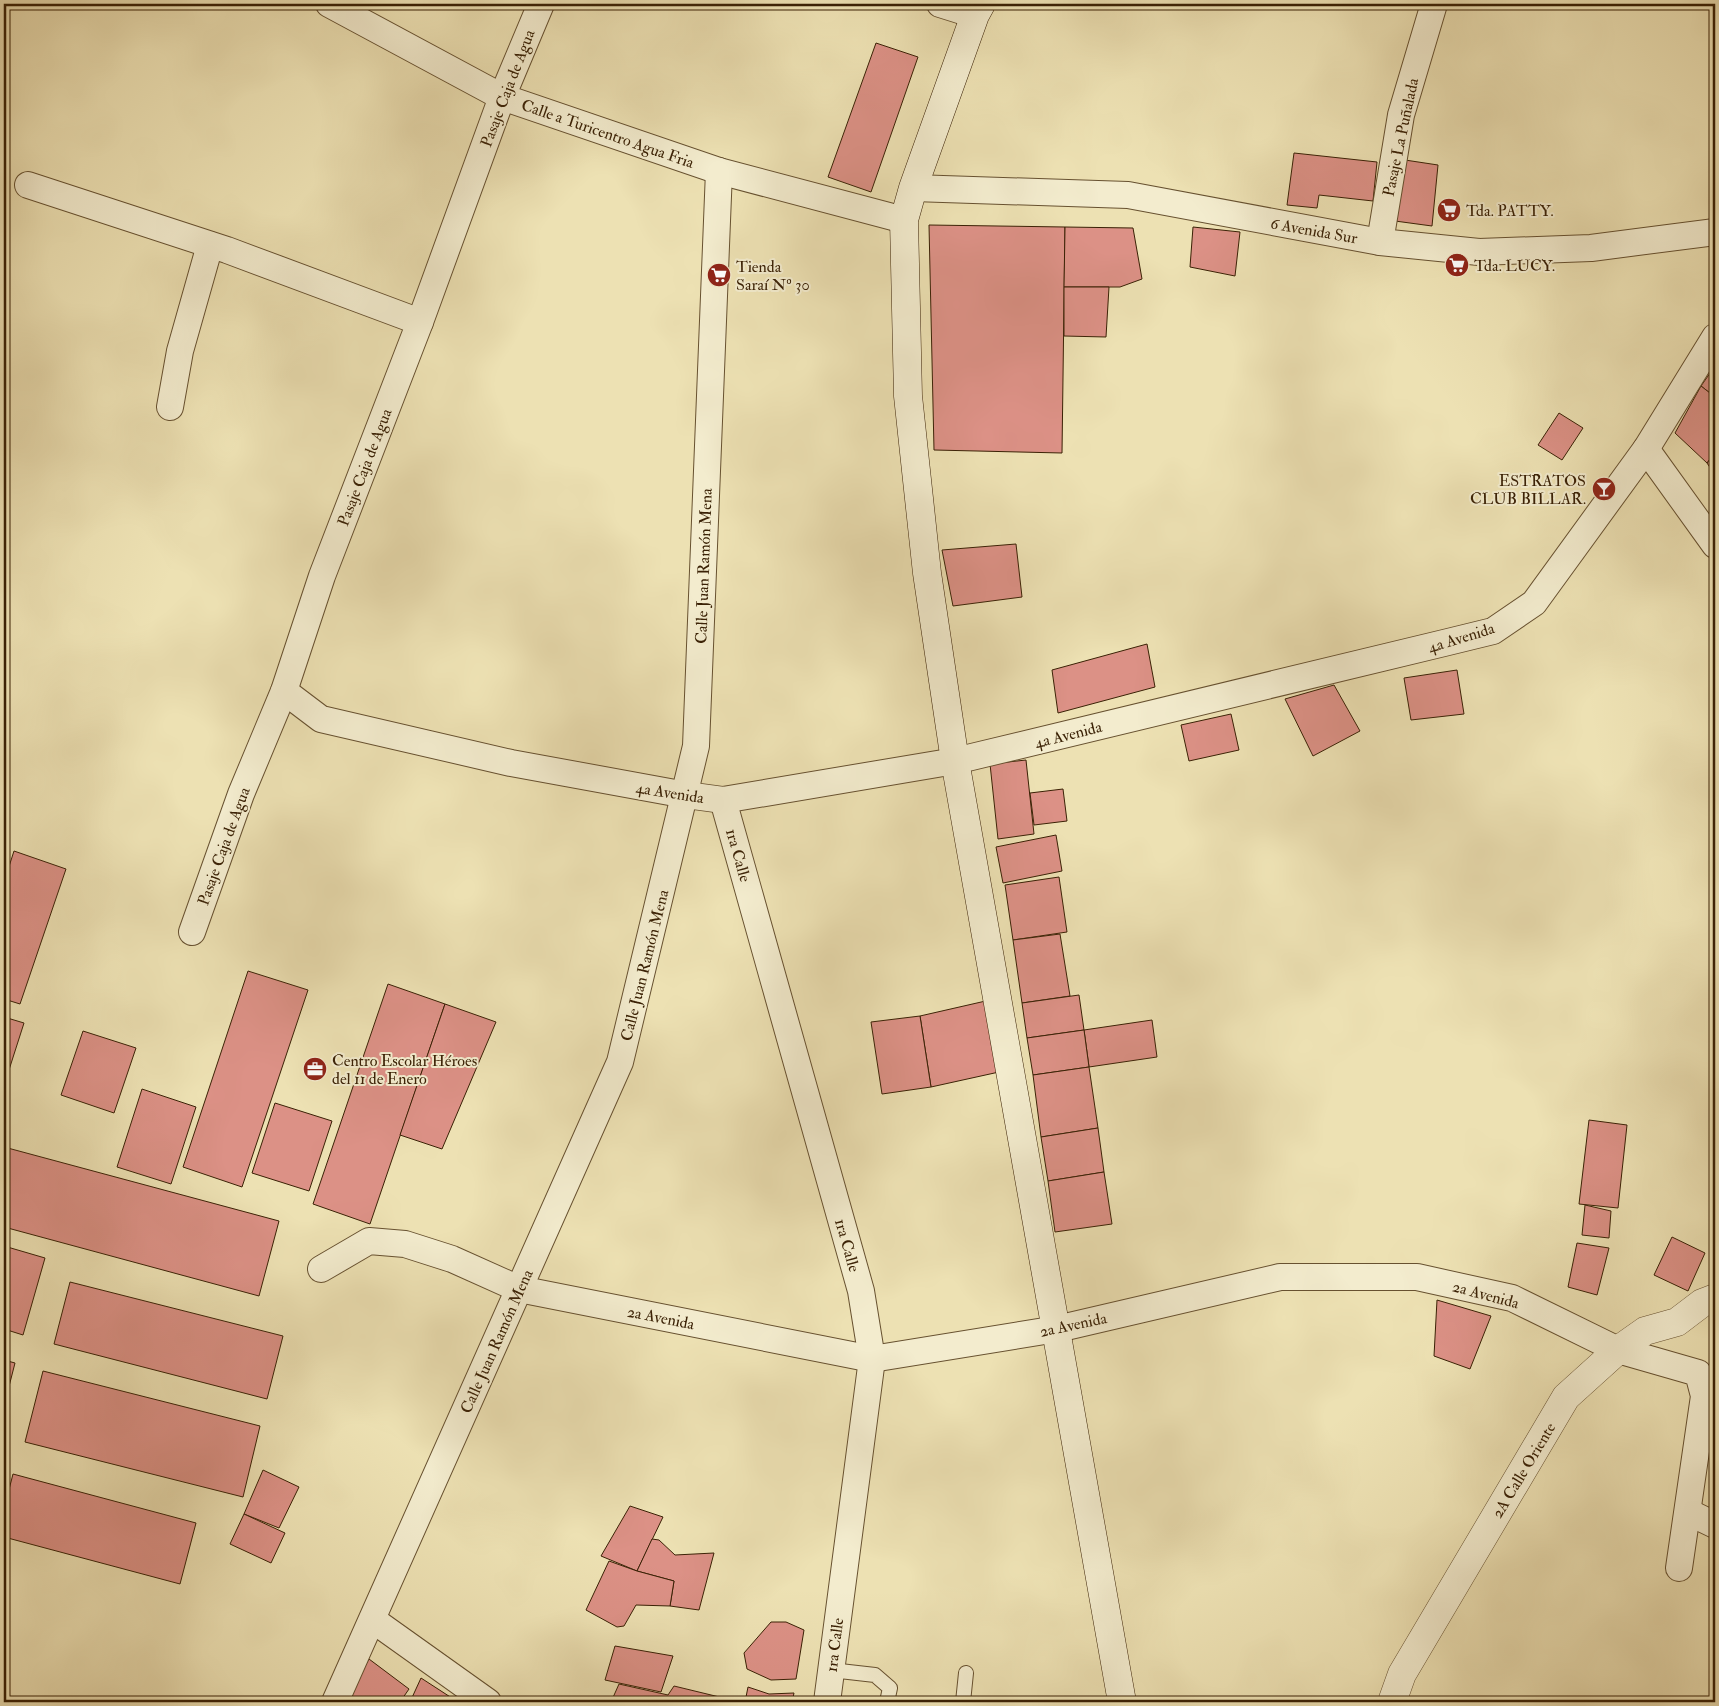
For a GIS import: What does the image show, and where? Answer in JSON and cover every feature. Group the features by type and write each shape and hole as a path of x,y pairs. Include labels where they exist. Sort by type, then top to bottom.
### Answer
{"main road":[{"path":"978,9 904,220 908,396 927,573 955,761 1122,1702"},
{"name":"2A Calle Oriente","path":"1392,1702 1402,1674 1566,1397 1618,1350 1645,1331 1677,1322 1702,1303 1715,1298"}],"street":[{"name":"Calle a Turicentro Agua Fria","path":"329,4 502,97 718,171 904,220"},
{"name":"Pasaje Caja de Agua","path":"192,932 241,794 284,691 322,576 420,322 502,97 541,4"},
{"path":"940,4 978,9"},
{"name":"Pasaje La Puñalada","path":"1380,242 1401,115 1434,4"},
{"name":"Calle Juan Ramón Mena","path":"335,1702 620,1062 686,795 696,746 718,171"},
{"path":"28,185 210,245 420,322"},
{"name":"6 Avenida Sur","path":"914,188 1128,195 1380,242 1480,252 1591,248 1715,232"},
{"path":"170,407 180,350 210,245"},
{"name":"4a Avenida","path":"284,691 321,719 511,763 723,800 955,761 1493,631 1534,603 1646,449 1715,337"},
{"path":"1646,449 1715,545"},
{"name":"1ra Calle","path":"723,800 862,1292 872,1359 827,1702"},
{"name":"2a Avenida","path":"321,1269 369,1241 405,1244 452,1259 519,1289 872,1359 1057,1329 1280,1277 1417,1277 1512,1298 1618,1350 1698,1373 1704,1396 1688,1512"},
{"path":"1679,1568 1688,1512 1715,1525"},
{"path":"373,1620 488,1702"}],"lane":[{"path":"831,1670 875,1674 890,1688 887,1702"},
{"path":"963,1702 966,1673"}],"building":[{"path":"876,43 918,57 871,192 828,177"},
{"path":"1294,153 1377,162 1373,201 1319,195 1317,208 1287,205"},
{"path":"1405,160 1438,165 1432,226 1395,221"},
{"path":"929,225 1065,227 1062,453 934,450"},
{"path":"1065,227 1133,228 1142,279 1120,287 1064,287"},
{"path":"1193,227 1240,232 1235,276 1190,267"},
{"path":"1064,287 1109,287 1106,337 1064,336"},
{"path":"1715,366 1715,397 1701,386"},
{"path":"1701,386 1715,397 1715,453 1707,463 1675,433"},
{"path":"1559,413 1583,428 1562,460 1538,445"},
{"path":"1715,453 1715,475 1707,463"},
{"path":"1016,544 1022,597 953,606 942,550"},
{"path":"1147,644 1155,687 1058,713 1052,670"},
{"path":"1457,670 1464,714 1411,720 1404,678"},
{"path":"1334,685 1360,731 1313,756 1285,699"},
{"path":"1231,714 1239,750 1189,761 1181,725"},
{"path":"1026,760 1034,834 998,839 990,764"},
{"path":"1063,789 1067,821 1034,825 1030,793"},
{"path":"1056,835 1062,871 1003,883 996,847"},
{"path":"14,851 66,869 20,1004 4,999 4,882"},
{"path":"1059,877 1067,932 1013,940 1005,885"},
{"path":"1060,934 1070,996 1022,1003 1013,940"},
{"path":"248,971 308,990 242,1187 183,1167"},
{"path":"388,984 445,1004 370,1224 313,1204"},
{"path":"1079,995 1084,1030 1027,1038 1022,1003"},
{"path":"990,1000 999,1072 931,1087 920,1016"},
{"path":"445,1004 496,1022 442,1149 400,1135"},
{"path":"920,1016 931,1087 882,1094 871,1022"},
{"path":"4,1017 24,1023 8,1073 4,1071"},
{"path":"1152,1020 1157,1057 1089,1067 1084,1030"},
{"path":"1084,1030 1089,1067 1033,1075 1027,1038"},
{"path":"83,1031 136,1048 114,1113 61,1095"},
{"path":"1089,1067 1098,1128 1041,1137 1033,1075"},
{"path":"142,1089 196,1107 171,1184 117,1167"},
{"path":"275,1103 332,1121 309,1191 252,1173"},
{"path":"1589,1120 1627,1125 1618,1208 1579,1204"},
{"path":"1098,1128 1104,1172 1048,1181 1041,1137"},
{"path":"4,1147 279,1221 259,1296 4,1227"},
{"path":"1104,1172 1112,1224 1055,1232 1048,1181"},
{"path":"1585,1205 1611,1211 1609,1238 1582,1235"},
{"path":"1672,1237 1705,1253 1688,1291 1654,1275"},
{"path":"1577,1243 1609,1248 1597,1295 1568,1287"},
{"path":"4,1246 45,1258 23,1335 4,1329"},
{"path":"70,1282 283,1336 267,1399 54,1344"},
{"path":"1437,1300 1491,1316 1470,1369 1434,1356"},
{"path":"4,1360 15,1363 4,1406"},
{"path":"43,1371 260,1426 243,1497 25,1442"},
{"path":"263,1470 299,1487 279,1528 244,1514"},
{"path":"13,1474 196,1523 180,1584 4,1537 4,1509"},
{"path":"630,1506 663,1517 637,1571 601,1556"},
{"path":"244,1514 285,1533 271,1563 230,1544"},
{"path":"652,1539 659,1540 675,1555 714,1553 699,1610 670,1606 674,1581 637,1571"},
{"path":"609,1561 674,1581 670,1606 636,1605 624,1626 617,1627 586,1610"},
{"path":"771,1622 786,1622 804,1630 796,1679 771,1680 747,1669 744,1653"},
{"path":"615,1646 673,1656 661,1692 605,1680"},
{"path":"369,1659 409,1689 400,1702 344,1702"},
{"path":"421,1678 458,1702 410,1702"},
{"path":"619,1684 668,1695 674,1686 740,1702 611,1702"},
{"path":"748,1687 769,1694 794,1693 792,1702 745,1702"}],"place":[{"name":"Tda. PATTY.","path":"1449,210"},
{"name":"Tda. LUCY.","path":"1457,265"},
{"name":"Tienda Saraí Nº 30","path":"719,275"},
{"name":"ESTRATOS CLUB BILLAR.","path":"1604,489"},
{"name":"Centro Escolar Héroes del 11 de Enero","path":"315,1069"}]}
